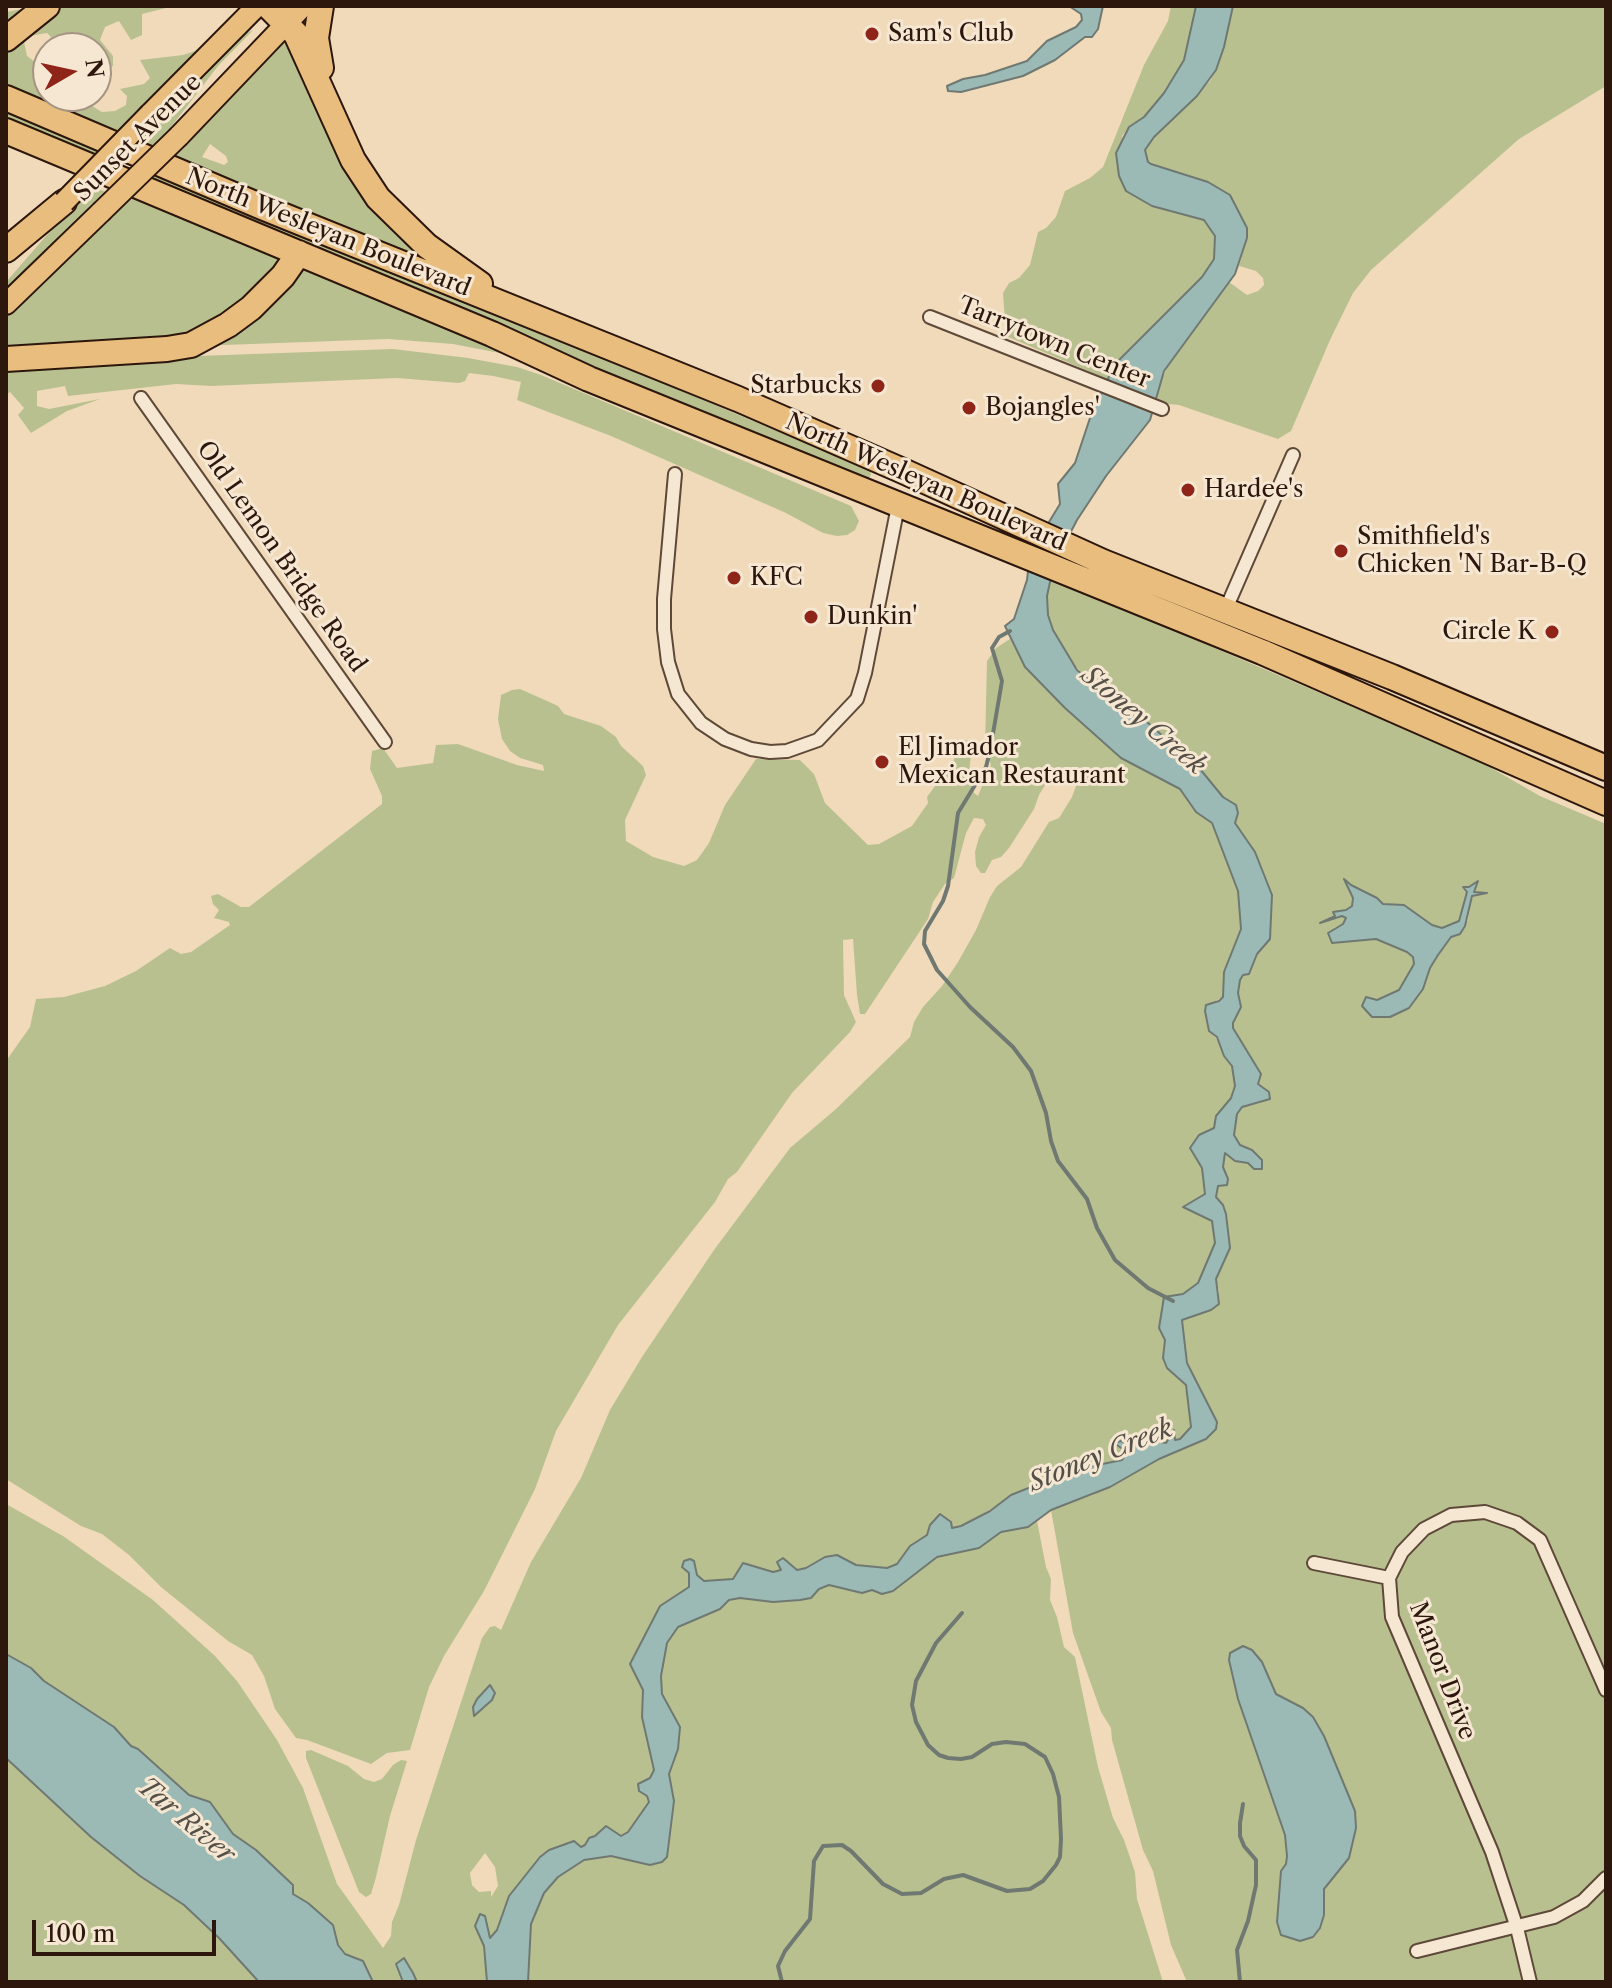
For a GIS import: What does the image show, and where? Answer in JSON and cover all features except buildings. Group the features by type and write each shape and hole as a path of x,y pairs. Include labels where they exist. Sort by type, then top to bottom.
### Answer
{"highway":[{"path":"6,39 47,6"},
{"path":"268,6 295,14 296,34 353,160 367,182 402,223 459,271 545,322"},
{"path":"321,6 317,45 331,109"},
{"name":"North Wesleyan Boulevard","path":"15,102 903,471 1015,523 1099,573 1606,803"},
{"path":"6,131 64,155"},
{"path":"6,137 64,155"},
{"name":"North Wesleyan Boulevard","path":"64,155 492,334 589,379 1002,548 1225,611 1392,677 1606,768"},
{"path":"6,250 64,202"},
{"path":"6,359 191,345 251,308 283,276 299,253"},
{"path":"1380,703 1392,677"}],"main road":[{"name":"Sunset Avenue","path":"6,260 257,6"},
{"name":"Sunset Avenue","path":"6,304 179,136 295,14"}],"street":[{"name":"Tarrytown Center","path":"930,317 1162,409"},
{"name":"Old Lemon Bridge Road","path":"141,398 385,742"},
{"path":"1225,611 1293,455"},
{"path":"675,474 664,629 668,662 678,694 701,723 725,739 770,752 787,751 818,740 831,730 857,699 865,673 898,506"},
{"name":"Manor Drive","path":"1530,1982 1517,1928 1492,1852 1392,1617 1389,1578 1402,1552 1424,1529 1451,1515 1485,1512 1517,1523 1540,1540 1606,1690"},
{"path":"1314,1563 1389,1578"},
{"path":"1417,1951 1554,1917 1583,1901 1606,1878"}],"green space":[{"path":"38,6 166,6 142,14 142,35 131,40 119,21 105,27 103,32 32,32 32,36 23,37 27,56 32,60 32,101 6,90 6,12"},
{"path":"1171,6 1196,6 1184,60 1164,93 1144,117 1122,136 1152,206 1204,220 1215,236 1214,259 1202,277 1115,363 1107,379 1006,336 1003,293 1009,283 1019,278 1030,265 1038,232 1056,217 1065,191 1103,167 1144,65 1168,21"},
{"path":"1233,6 1606,6 1606,86 1519,139 1371,270 1353,293 1291,431 1278,439 1179,405 1157,403 1158,388 1168,365 1229,282 1247,295 1264,285 1263,278 1256,271 1239,266 1247,228 1230,195 1208,182 1151,164 1145,149 1210,81 1216,70"},
{"path":"253,30 218,66 151,153 139,148 167,110 238,37"},
{"path":"284,33 324,100 432,262 372,241 171,159","holes":["210,144 226,156 228,162 224,165 202,157"]},
{"path":"201,49 120,138 58,112 115,111 126,105 127,96 120,89 144,84 150,78 140,60 183,55"},
{"path":"6,108 108,150 97,163 6,124"},
{"path":"159,172 870,470 869,479 554,355 148,184"},
{"path":"99,189 108,193 89,208 6,294 6,282 46,236 79,203"},
{"path":"137,195 510,355 453,344 388,339 6,353 6,318 103,222"},
{"path":"393,349 468,358 541,375 851,506 859,521 855,530 847,535 823,533 786,513 611,436 517,400 521,382 493,376 469,373 465,381 459,383 397,378 211,386 176,384 68,396 65,386 37,391 37,406 49,409 100,399 67,411 31,433 18,415 24,408 10,392 6,395 6,366 58,361"},
{"path":"1051,578 1479,761 1540,796 1606,824 1606,1982 1187,1982 1171,1945 1111,1728 1101,1712 1073,1633 1051,1510 1093,1495 1159,1459 1191,1446 1217,1422 1187,1363 1182,1320 1190,1317 1219,1292 1216,1279 1223,1205 1216,1197 1218,1186 1227,1185 1223,1159 1226,1152 1235,1161 1248,1163 1252,1150 1240,1145 1233,1135 1237,1114 1242,1107 1260,1103 1264,1087 1258,1084 1261,1074 1233,1028 1233,1023 1241,1007 1238,993 1240,980 1243,974 1249,974 1257,954 1270,939 1272,895 1255,852 1235,823 1218,789 1147,722 1134,717 1086,678 1058,641 1048,615 1047,596","holes":["1477,883 1474,892 1482,894 1472,896 1468,920 1460,934 1451,937 1438,955 1423,989 1409,1008 1390,1017 1372,1017 1362,1005 1399,990 1414,964 1413,957 1376,939 1332,943 1334,928 1343,924 1346,918 1330,917 1353,906 1347,886 1377,898 1383,904 1404,905 1432,925 1442,928 1459,922 1467,892 1464,888"]},
{"path":"1010,639 1026,667 1088,729 1121,758 1180,789 1196,812 1212,823 1238,891 1241,929 1224,972 1223,997 1214,1002 1208,1018 1209,1031 1221,1043 1232,1066 1235,1086 1214,1128 1193,1154 1202,1168 1205,1195 1189,1211 1213,1221 1215,1243 1198,1283 1186,1293 1162,1304 1160,1328 1165,1340 1163,1359 1167,1368 1186,1384 1191,1426 1180,1439 1175,1440 1171,1434 1166,1443 1153,1439 1132,1447 1121,1441 1115,1443 1126,1454 1122,1460 1078,1469 1026,1489 961,1526 930,1525 927,1535 910,1546 897,1564 887,1568 856,1565 837,1555 825,1557 805,1568 773,1573 743,1564 733,1579 704,1581 698,1575 689,1573 689,1587 660,1607 630,1664 643,1690 642,1717 654,1770 647,1796 649,1802 628,1832 621,1836 606,1826 585,1845 510,1896 497,1930 490,1939 485,1916 475,1926 484,1946 487,1982 417,1982 408,1966 397,1964 403,1982 373,1982 363,1961 345,1954 338,1945 333,1925 293,1894 293,1885 256,1850 233,1834 210,1802 189,1795 131,1746 114,1727 44,1681 31,1668 6,1654 6,1504 63,1536 153,1600 215,1656 237,1681 277,1740 303,1788 337,1884 383,1948 391,1936 392,1922 416,1840 482,1638 490,1627 501,1630 531,1562 581,1478 610,1410 714,1250 790,1148 836,1109 910,1037 923,1007 958,962 997,886 1021,867 1049,822 1059,818 1072,797 1080,775 1073,771 1059,772 1050,777 1009,848 1001,857 992,860 985,873 981,873 976,866 975,852 986,825 983,819 974,818 966,833 954,878 945,884 933,902 928,919 865,1014 860,1014 853,939 843,940 844,995 856,1022 792,1093 737,1172 728,1179 715,1202 618,1325 556,1431 535,1489 484,1591 444,1656 429,1687 410,1750 387,1753 371,1764 296,1738 275,1709 264,1676 252,1655 228,1641 161,1587 129,1555 102,1534 81,1526 6,1479 6,1061 30,1027 36,999 64,997 105,986 136,971 170,948 181,954 191,952 230,925 214,918 219,910 211,896 218,894 241,907 249,907 382,804 382,796 370,769 372,751 383,748 397,768 433,763 436,745 458,744 544,771 543,765 520,758 510,751 502,739 498,719 501,695 512,690 520,689 545,700 558,706 564,714 601,726 616,737 621,746 643,766 646,775 625,820 626,841 653,857 684,866 697,860 709,843 725,805 756,759 800,760 814,774 825,803 868,845 879,844 912,826 928,803 927,797 954,760 959,739 969,741 972,747 969,772 974,793 978,796 991,765 985,746 987,661 996,648","holes":["485,1853 495,1867 498,1886 491,1897 491,1891 479,1892 472,1885 470,1873"]},
{"path":"1037,1521 1051,1579 1050,1600 1064,1647 1075,1657 1098,1767 1113,1818 1135,1872 1137,1899 1163,1982 528,1982 531,1924 544,1893 558,1877 584,1860 611,1856 650,1865 669,1826 674,1801 669,1774 680,1728 662,1694 661,1676 667,1643 678,1627 720,1609 729,1600 740,1598 773,1602 800,1600 811,1598 819,1589 829,1585 862,1593 893,1591 937,1557 979,1548 1001,1532 1028,1527"},
{"path":"311,1750 348,1766 364,1779 374,1782 382,1779 393,1765 401,1760 407,1761 371,1894 366,1897 359,1892 306,1758 306,1751"},
{"path":"6,1758 91,1837 140,1876 184,1905 259,1982 6,1982"}],"water":[{"path":"1069,6 1103,6 1098,29 1092,37 1085,37 1055,60 1023,76 961,92 948,91 947,86 963,79 1027,61 1047,41 1076,27 1082,20 1081,14"},
{"name":"Stoney Creek","path":"1196,6 1233,6 1216,70 1197,96 1154,137 1145,150 1151,164 1208,182 1230,195 1247,228 1247,238 1235,274 1164,371 1150,420 1106,476 1077,520 1065,543 1047,596 1053,630 1077,670 1134,717 1147,722 1200,769 1223,797 1236,805 1238,813 1235,823 1255,852 1272,895 1270,939 1257,954 1249,974 1243,975 1240,980 1238,993 1241,1007 1233,1023 1233,1028 1261,1074 1258,1084 1269,1092 1270,1099 1242,1107 1237,1114 1234,1135 1240,1145 1252,1150 1262,1160 1262,1169 1235,1161 1225,1153 1223,1167 1227,1185 1218,1186 1216,1197 1226,1214 1230,1248 1216,1279 1219,1304 1182,1320 1187,1363 1217,1422 1216,1429 1206,1439 1159,1459 1110,1487 1051,1510 1028,1527 1001,1532 979,1548 937,1557 893,1591 862,1593 829,1585 819,1589 811,1598 800,1600 773,1602 740,1598 729,1600 720,1609 678,1627 667,1643 661,1676 662,1694 680,1727 678,1749 669,1774 674,1801 667,1857 650,1865 611,1856 584,1860 558,1877 544,1893 531,1924 528,1982 487,1982 484,1946 475,1926 480,1914 485,1916 490,1938 497,1930 509,1896 540,1857 549,1850 574,1841 581,1847 606,1826 621,1836 628,1832 649,1802 647,1796 639,1791 638,1784 650,1778 654,1770 642,1717 643,1690 630,1664 660,1606 689,1587 689,1573 682,1567 684,1561 694,1561 697,1575 704,1581 733,1579 743,1563 773,1572 781,1570 777,1562 783,1558 797,1570 837,1555 856,1565 887,1568 897,1564 910,1546 927,1535 930,1525 940,1514 951,1522 952,1528 961,1526 990,1511 1011,1495 1078,1469 1122,1460 1126,1454 1114,1443 1121,1441 1132,1447 1145,1439 1166,1443 1174,1430 1175,1440 1191,1427 1186,1385 1167,1368 1163,1358 1165,1340 1159,1328 1164,1297 1183,1294 1198,1283 1215,1243 1212,1221 1183,1207 1205,1194 1202,1168 1190,1148 1199,1135 1214,1128 1216,1116 1231,1098 1235,1086 1232,1066 1224,1056 1217,1037 1209,1031 1205,1011 1206,1005 1223,997 1224,972 1241,929 1238,891 1212,823 1196,812 1180,789 1121,758 1065,708 1025,667 1005,626 1014,619 1027,580 1030,553 1060,504 1058,484 1075,463 1092,412 1115,364 1202,277 1214,259 1215,236 1204,220 1152,206 1126,191 1119,176 1116,153 1129,127 1144,117 1164,93 1184,60"},
{"path":"1344,879 1383,904 1404,905 1432,925 1442,928 1459,921 1467,892 1463,887 1478,881 1474,892 1487,893 1472,896 1465,926 1460,934 1451,937 1438,955 1423,989 1409,1008 1390,1017 1372,1017 1362,1006 1366,997 1377,1000 1399,990 1414,964 1413,957 1376,939 1332,943 1328,933 1343,924 1346,918 1342,916 1320,923 1335,916 1333,912 1352,906 1353,898"},
{"path":"1243,1646 1252,1650 1262,1662 1276,1694 1313,1717 1355,1811 1356,1828 1349,1858 1324,1889 1324,1915 1320,1928 1313,1937 1300,1941 1281,1935 1277,1922 1281,1871 1287,1856 1285,1835 1238,1699 1229,1660 1230,1653"},
{"name":"Tar River","path":"6,1654 31,1668 44,1681 114,1727 131,1746 189,1795 210,1802 233,1834 256,1850 293,1885 293,1894 333,1925 338,1945 345,1954 363,1961 373,1982 259,1982 184,1905 140,1876 91,1837 6,1758"},
{"path":"490,1685 495,1693 492,1700 474,1716 473,1707 477,1699"},
{"path":"404,1958 417,1982 403,1982 396,1964"}],"waterway":[{"path":"1010,631 999,637 992,648 1002,681 986,767 958,813 948,886 925,931 924,944 937,970 970,1007 1013,1047 1031,1071 1058,1161 1087,1199 1097,1228 1115,1260 1148,1288 1173,1301"},
{"path":"782,1982 778,1966 785,1951 810,1919 814,1861 823,1846 842,1845 883,1884 902,1894 921,1893 944,1879 963,1875 1007,1891 1030,1889 1043,1881 1060,1857 1059,1797 1045,1757 1025,1744 1006,1742 992,1744 972,1757 948,1758 928,1745 916,1722 912,1705 916,1681 936,1643 962,1613"},
{"path":"1240,1982 1237,1950 1248,1921 1256,1885 1256,1860 1240,1836 1243,1804"}],"place":[{"name":"Sam's Club","path":"872,34"},
{"name":"Starbucks","path":"878,386"},
{"name":"Bojangles'","path":"969,408"},
{"name":"Hardee's","path":"1188,490"},
{"name":"Smithfield's Chicken 'N Bar-B-Q","path":"1341,551"},
{"name":"KFC","path":"734,578"},
{"name":"Dunkin'","path":"811,617"},
{"name":"Circle K","path":"1552,632"},
{"name":"El Jimador Mexican Restaurant","path":"882,762"}]}
